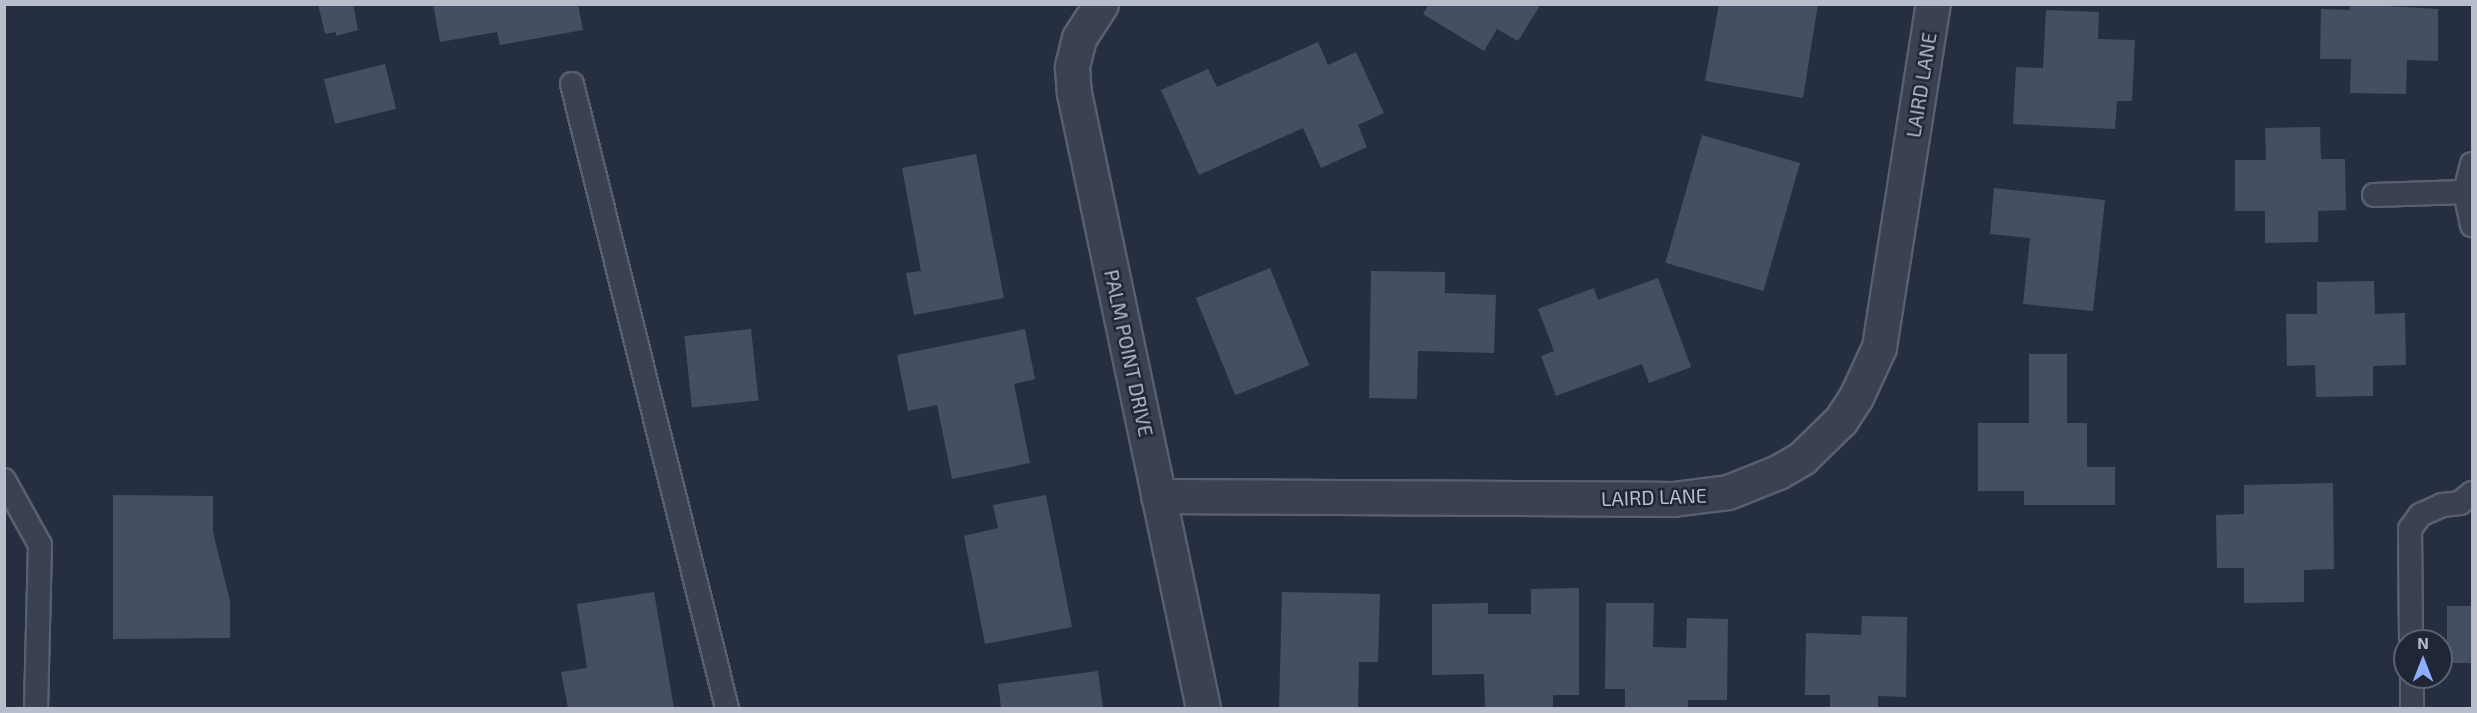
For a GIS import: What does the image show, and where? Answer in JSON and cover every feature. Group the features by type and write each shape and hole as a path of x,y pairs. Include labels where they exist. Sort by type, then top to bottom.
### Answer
{"street":[{"name":"PALM POINT DRIVE","path":"1101,4 1079,38 1072,67 1074,93 1203,708"},
{"name":"LAIRD LANE","path":"1158,496 1673,500 1728,492 1779,472 1802,458 1841,420 1856,397 1879,347 1933,4"}],"lane":[{"path":"572,84 727,708"},
{"path":"2472,164 2465,192 2472,225"},
{"path":"2374,195 2465,192"},
{"path":"4,480 40,544 36,708"},
{"path":"2411,629 2409,529 2420,515 2442,505 2460,503 2472,493"},
{"path":"2412,689 2412,708"}],"building":[{"path":"318,4 353,4 358,30 336,36 336,32 325,34"},
{"path":"433,4 578,4 583,30 500,45 497,32 440,42"},
{"path":"1429,4 1541,4 1518,41 1497,29 1484,51 1423,14"},
{"path":"1719,4 1818,4 1803,98 1705,81"},
{"path":"2350,4 2438,9 2438,61 2407,60 2406,94 2350,93 2351,59 2320,59 2321,9 2350,10"},
{"path":"2046,10 2099,12 2098,39 2135,40 2132,101 2117,101 2115,129 2013,124 2016,67 2043,68"},
{"path":"1318,42 1328,65 1356,52 1384,113 1358,125 1367,147 1321,168 1303,128 1199,175 1161,90 1208,69 1217,87"},
{"path":"385,64 396,109 335,124 324,79"},
{"path":"2320,127 2321,159 2345,159 2346,210 2318,211 2318,242 2265,243 2265,211 2235,211 2235,160 2266,160 2265,128"},
{"path":"1702,135 1800,163 1763,291 1665,263"},
{"path":"976,154 1004,298 914,315 906,273 921,271 902,168"},
{"path":"1994,188 2105,200 2093,311 2023,304 2030,238 1990,234"},
{"path":"1270,268 1309,365 1235,395 1196,298"},
{"path":"1371,271 1445,272 1445,293 1496,295 1494,353 1418,351 1417,399 1369,398"},
{"path":"1658,278 1691,367 1649,383 1642,364 1556,396 1541,356 1554,351 1538,309 1594,288 1598,300"},
{"path":"2374,281 2375,314 2405,313 2406,365 2373,366 2373,396 2316,397 2315,365 2287,366 2286,314 2317,314 2317,282"},
{"path":"751,329 759,401 692,408 684,336"},
{"path":"1025,329 1035,379 1014,384 1030,463 952,479 937,405 908,411 897,355"},
{"path":"2029,354 2067,354 2067,423 2087,423 2087,467 2115,467 2115,505 2024,505 2024,491 1978,491 1978,423 2029,423"},
{"path":"2333,483 2334,569 2304,570 2304,602 2244,603 2244,568 2217,568 2216,515 2244,514 2244,485"},
{"path":"113,495 213,496 213,532 230,601 230,638 113,639"},
{"path":"1046,495 1072,627 985,644 964,536 998,528 993,505"},
{"path":"1579,588 1579,695 1553,695 1553,708 1485,708 1484,674 1432,675 1432,604 1488,603 1488,614 1531,614 1531,589"},
{"path":"654,592 674,708 568,708 561,672 587,668 577,604"},
{"path":"1282,592 1380,594 1378,662 1359,662 1358,708 1279,708"},
{"path":"1606,603 1654,603 1653,647 1686,648 1687,618 1728,619 1727,700 1688,700 1688,708 1625,708 1625,689 1605,689"},
{"path":"2447,606 2472,606 2472,663 2453,663 2453,629 2447,629"},
{"path":"1862,616 1907,617 1906,697 1878,696 1878,708 1830,708 1830,695 1805,695 1806,633 1861,635"},
{"path":"1098,671 1103,708 1001,708 998,684"}]}
